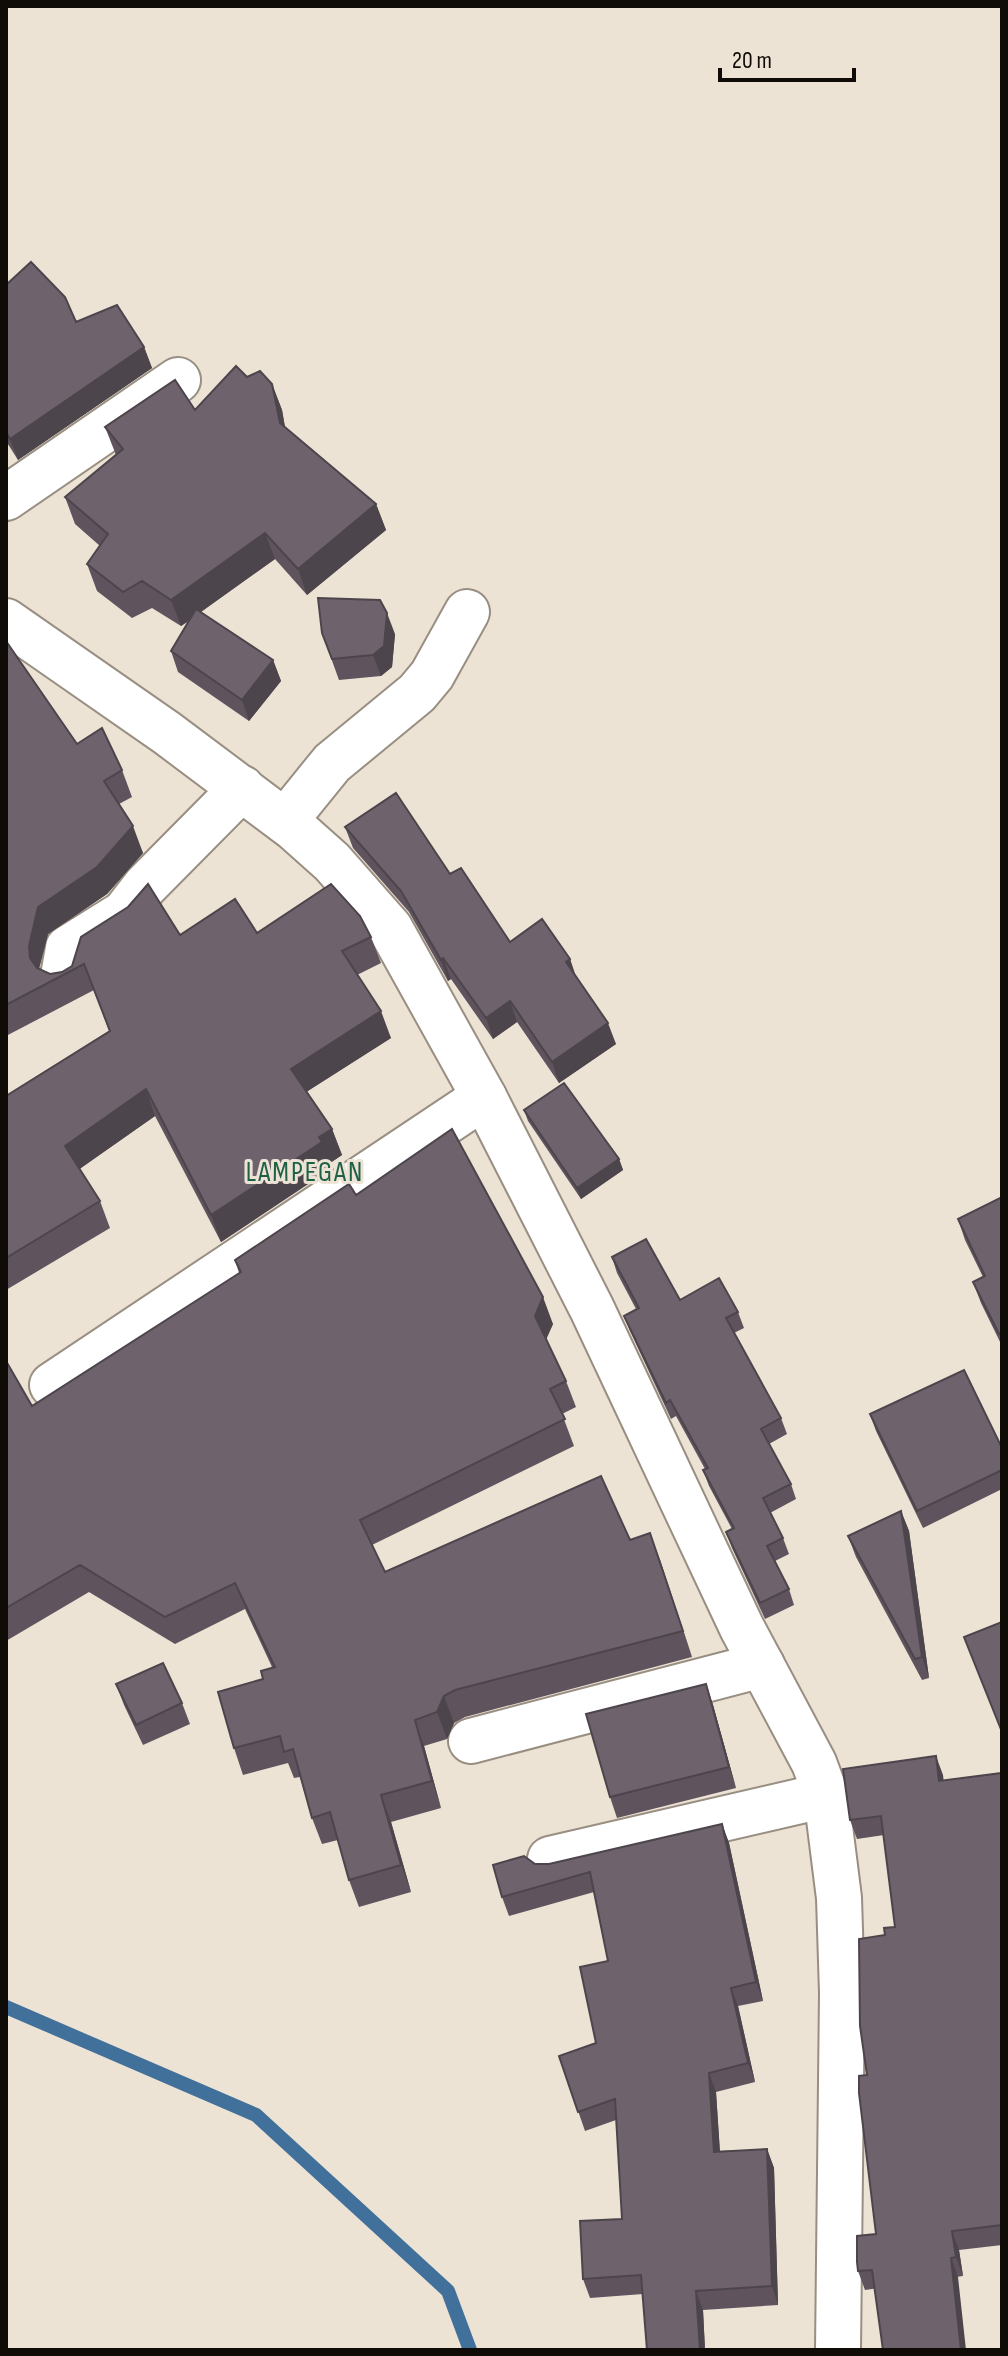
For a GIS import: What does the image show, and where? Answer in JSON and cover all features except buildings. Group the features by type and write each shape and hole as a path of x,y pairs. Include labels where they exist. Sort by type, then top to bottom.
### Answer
{"main road":[{"path":"6,498 178,380"},
{"path":"285,821 332,763 417,693 432,675 467,612"},
{"path":"11,633 242,788 285,821 332,862 390,928 484,1097 592,1309 762,1665 814,1763 826,1795 839,1898 842,1993 838,2350"},
{"path":"63,976 68,948 124,913 145,886 242,788"},
{"path":"52,1385 484,1097"},
{"path":"471,1741 762,1665"},
{"path":"550,1859 826,1795"}],"waterway":[{"path":"6,2007 256,2115 448,2291 470,2350"}],"district":[{"name":"LAMPEGAN","path":"305,1171"}]}
